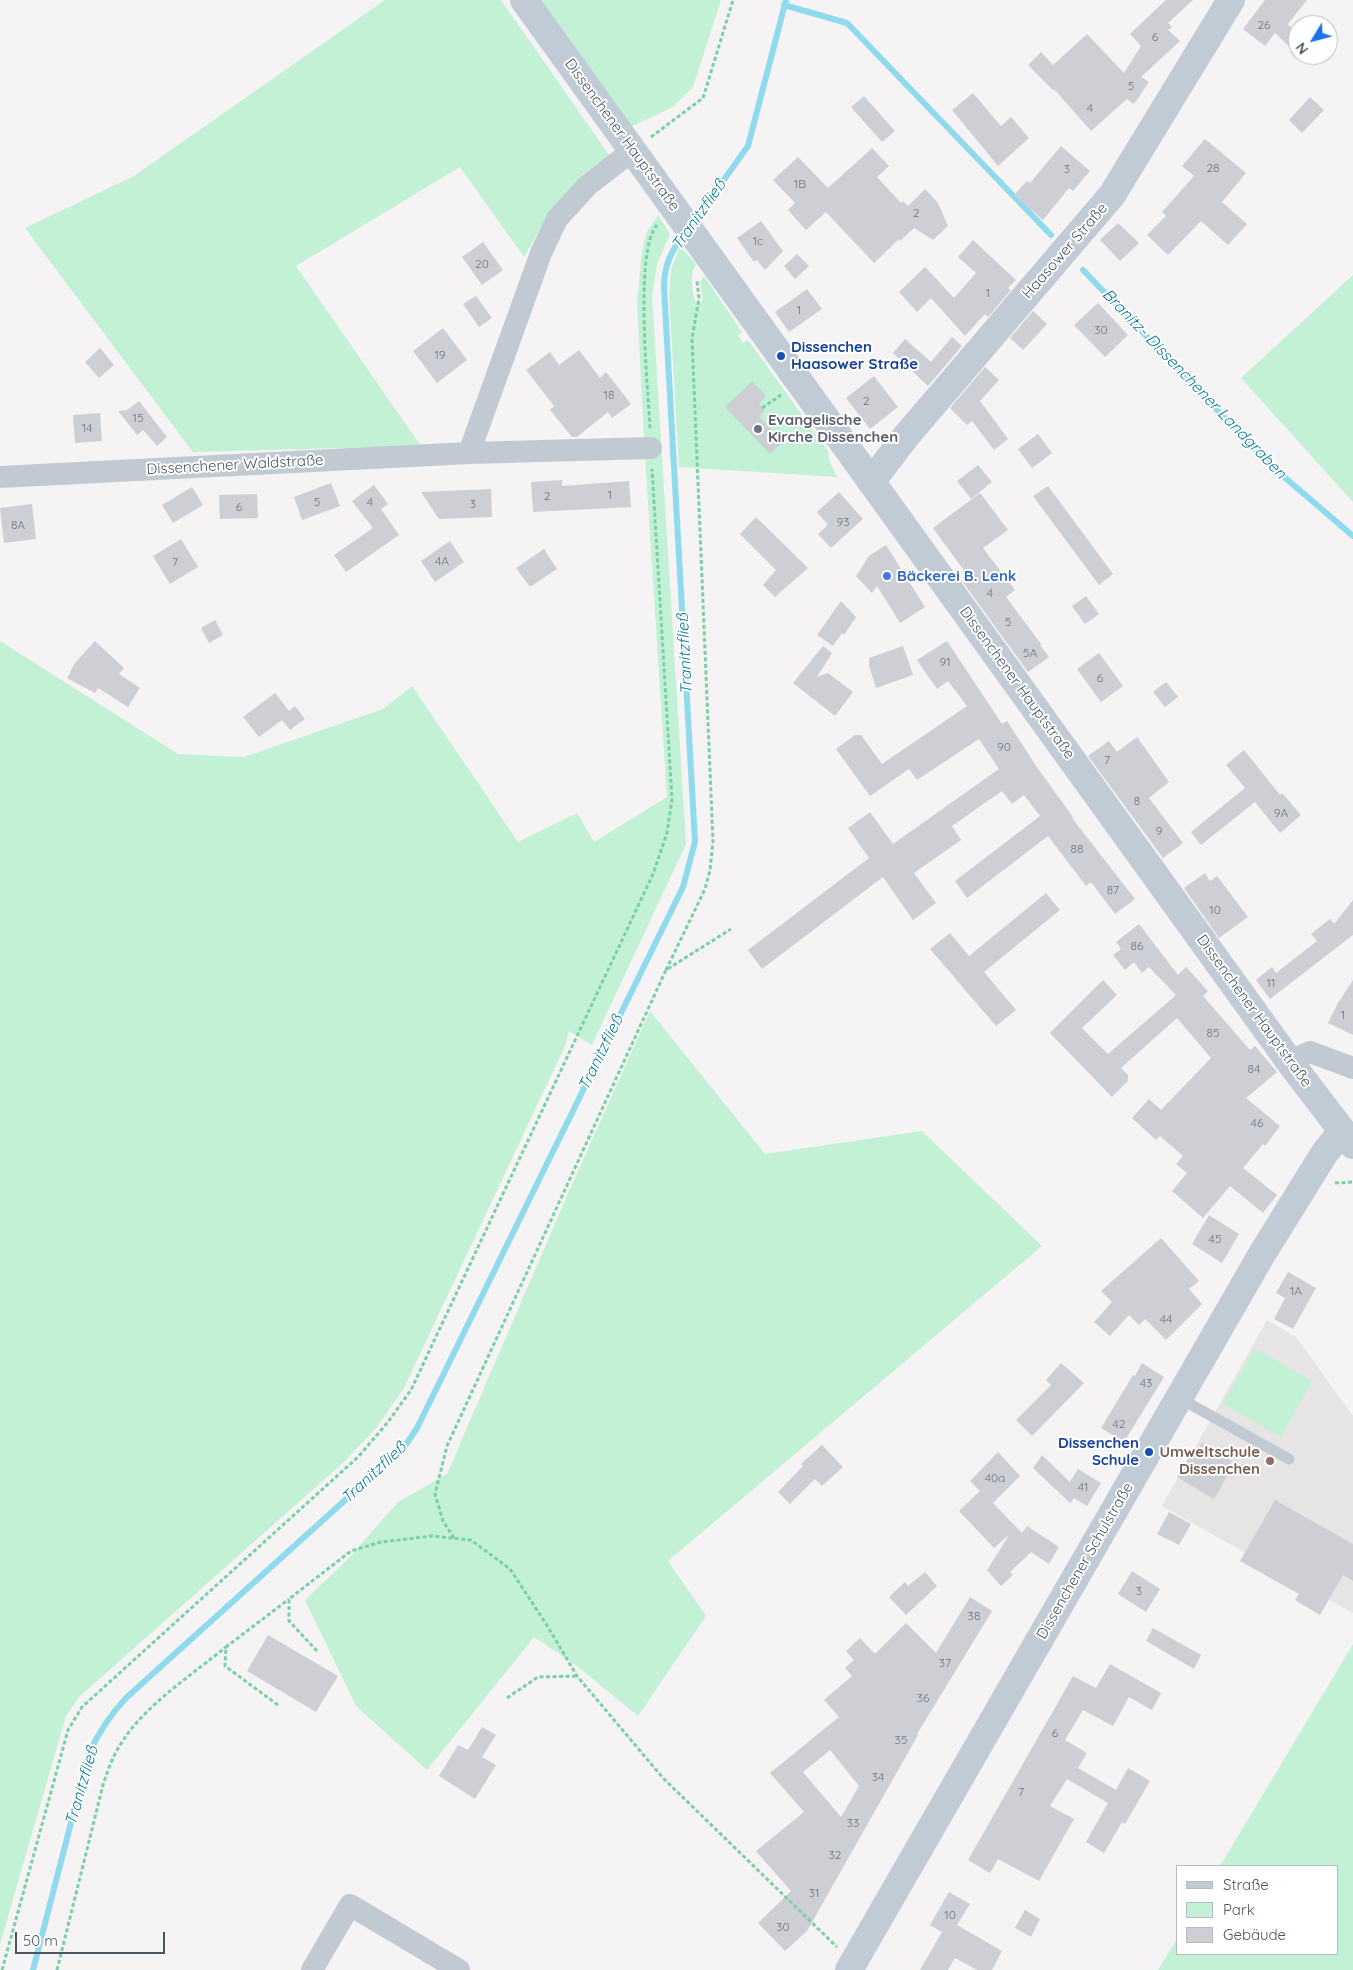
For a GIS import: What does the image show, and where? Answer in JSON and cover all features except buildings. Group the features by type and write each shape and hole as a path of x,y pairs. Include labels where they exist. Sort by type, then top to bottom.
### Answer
{"street":[{"name":"Dissenchener Hauptstraße","path":"524,0 1292,1065 1349,1131"},
{"name":"Haasower Straße","path":"872,482 907,435 1112,195 1232,0"},
{"path":"469,453 541,253 557,219 588,185 632,151"},
{"name":"Dissenchener Waldstraße","path":"0,478 469,453 651,448"},
{"path":"1292,1065 1300,1056 1310,1052 1353,1068"},
{"name":"Dissenchener Schulstraße","path":"851,1966 1262,1254 1324,1154 1349,1131"},
{"path":"312,1970 350,1905 459,1970"}],"lane":[{"path":"1180,1398 1289,1460"}],"path":[{"path":"632,151 703,98 733,0"},
{"path":"2,1970 68,1730 82,1707 358,1457 388,1422 411,1390 653,874 667,833 672,799 643,282 647,250 652,230 676,211"},
{"path":"454,1538 444,1521 435,1494 448,1446 705,889 710,870 713,842 692,339 699,298 696,279 703,248"},
{"path":"666,970 731,929"},
{"path":"57,1970 103,1785 110,1764 124,1738 156,1703 351,1551 389,1541 432,1536 471,1540 510,1569 577,1676 663,1778 851,1966"},
{"path":"289,1599 289,1621 317,1651"},
{"path":"226,1647 225,1666 278,1705"},
{"path":"507,1698 538,1677 577,1676"}],"shaded area":[{"name":"Umweltschule Dissenchen","path":"1267,1320 1296,1337 1353,1416 1353,1613 1162,1506"}],"green space":[{"path":"385,0 501,0 609,155 582,175 548,215 524,257 460,167 296,266 421,446 193,452 25,228 134,176"},
{"path":"535,0 721,0 693,87 673,107 626,129"},
{"path":"658,215 670,234 657,264 652,295 686,844 592,1045 569,1031 565,1046 404,1388 376,1428 344,1462 79,1697 66,1716 0,1944 0,641 178,754 244,757 383,709 412,686 518,842 577,813 594,842 667,797 637,302 642,251 647,232"},
{"path":"680,246 696,264 692,288 696,304 700,304 703,300 700,282 704,276 742,332 738,335 743,343 748,340 828,451 829,460 837,477 679,467 669,295 671,269"},
{"path":"1353,275 1353,502 1241,378"},
{"path":"650,1011 765,1154 922,1131 1042,1246 668,1561 706,1616 638,1716 577,1666 534,1637 427,1770 356,1706 305,1600 348,1559 398,1502 447,1474 570,1189"},
{"path":"1255,1348 1312,1381 1281,1437 1223,1404"},
{"path":"1353,1644 1353,1970 1158,1970 1176,1941 1176,1955 1338,1955 1338,1865 1221,1865"}],"waterway":[{"name":"Tranitzfließ","path":"693,223 748,146 786,0"},
{"path":"784,5 847,23 1051,235"},
{"name":"Tranitzfließ","path":"33,1970 89,1753 101,1731 126,1698 405,1446 417,1428 683,887 695,842 664,288 665,272 669,259 685,233"},
{"name":"Branitz- Dissenchener Landgraben","path":"1083,270 1269,464 1353,536"}],"place":[{"name":"Dissenchen Haasower Straße","path":"781,356"},
{"name":"Evangelische Kirche Dissenchen","path":"758,429"},
{"name":"Bäckerei B. Lenk","path":"887,576"},
{"name":"Dissenchen Schule","path":"1149,1452"},
{"name":"Umweltschule Dissenchen","path":"1270,1461"}]}
